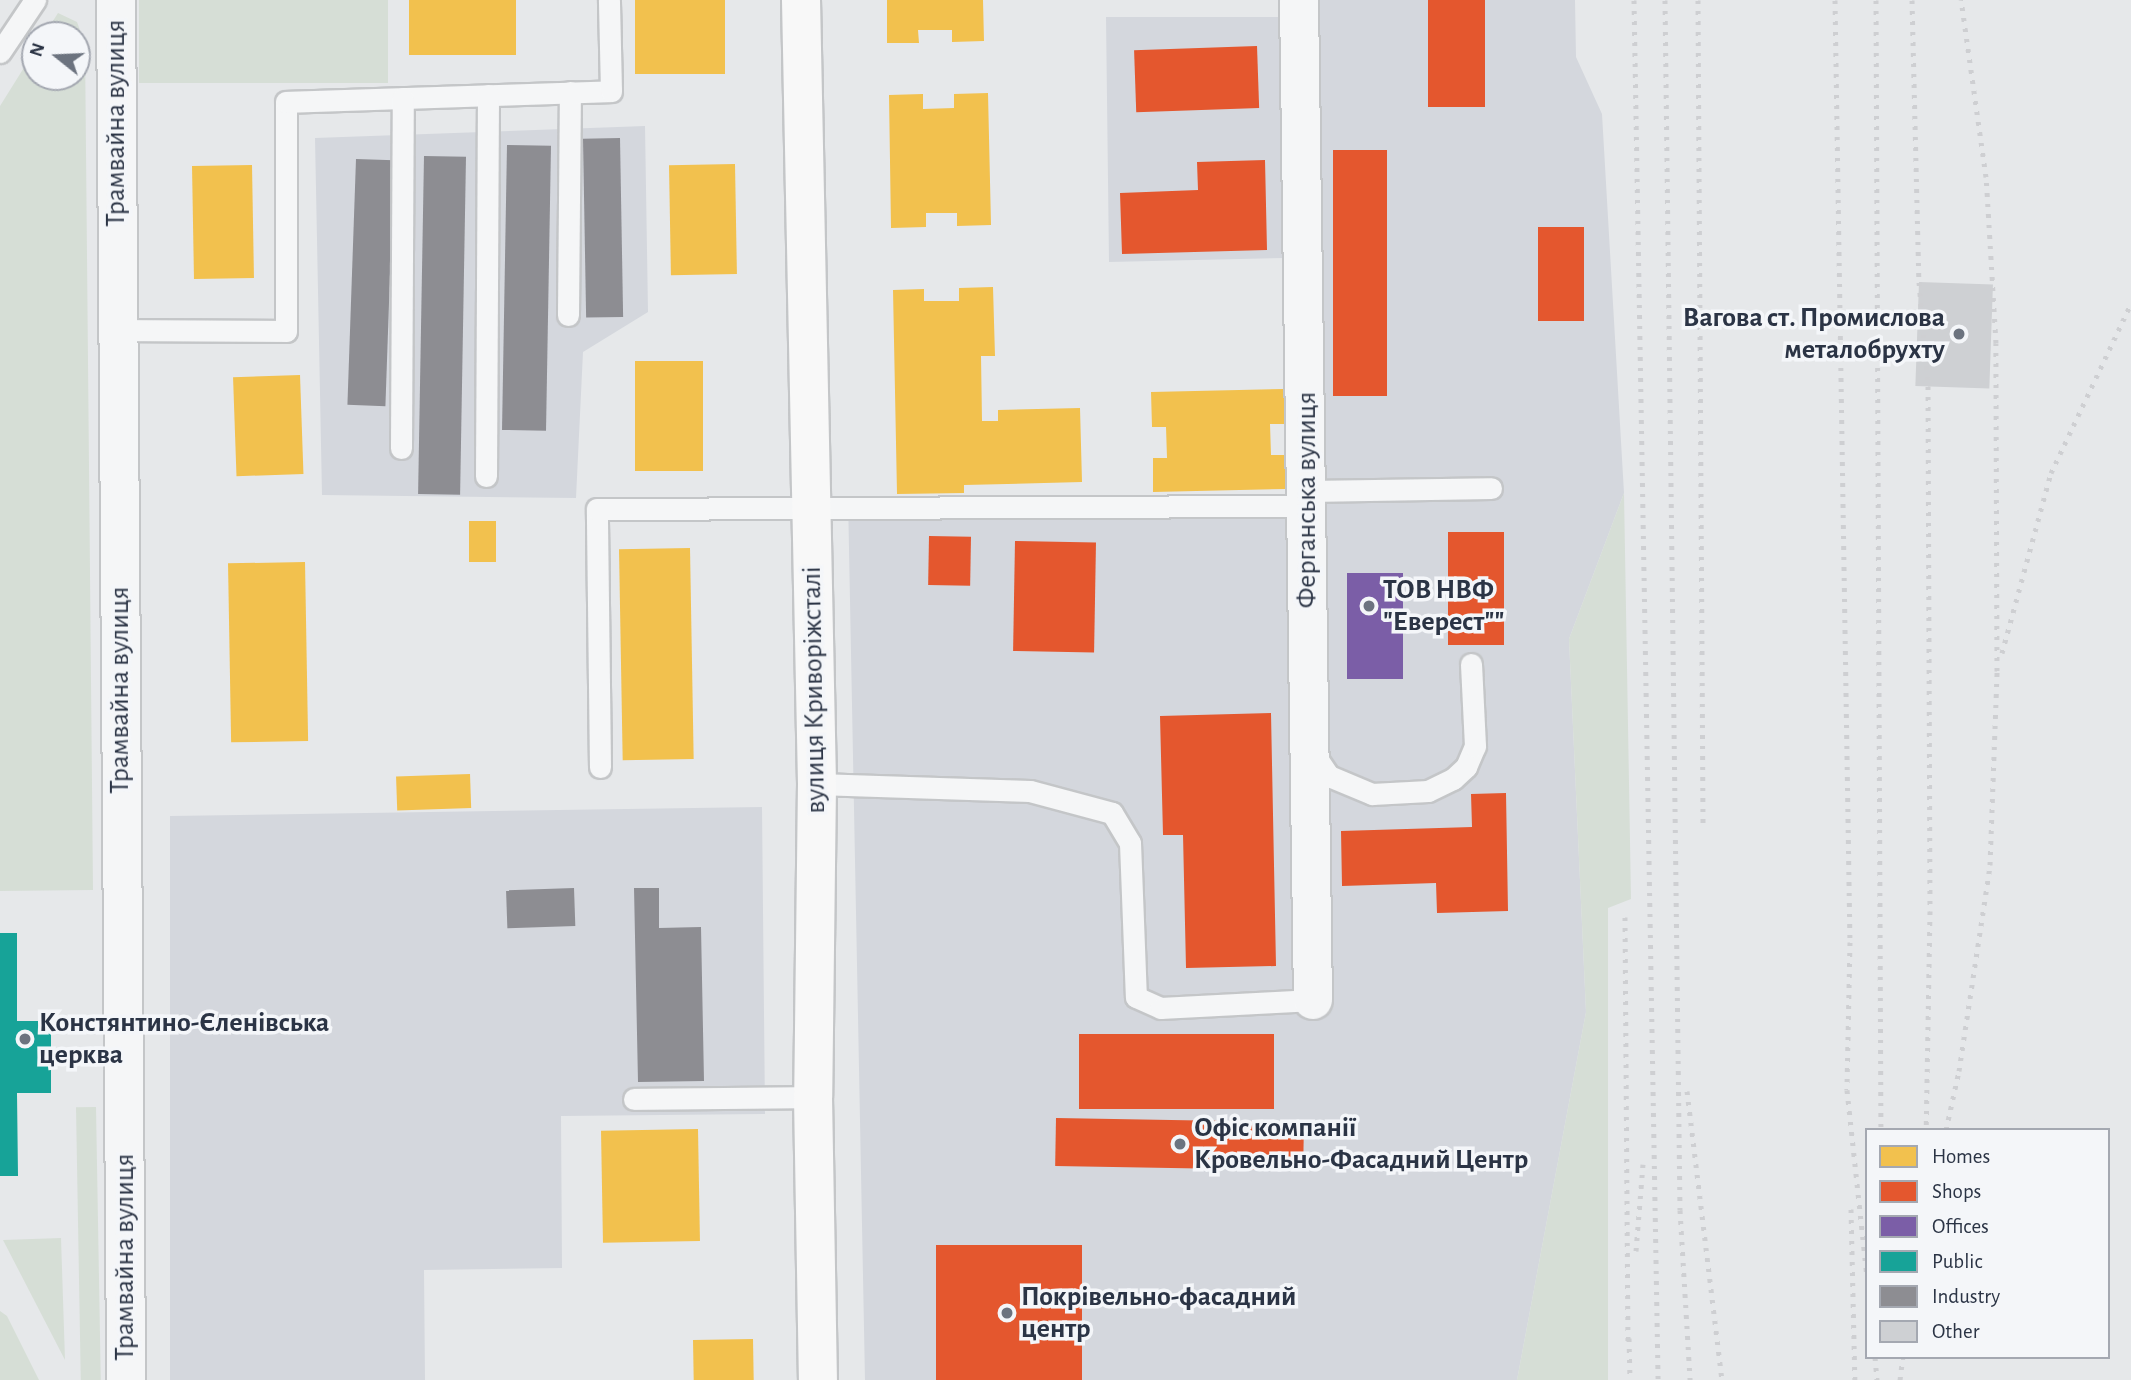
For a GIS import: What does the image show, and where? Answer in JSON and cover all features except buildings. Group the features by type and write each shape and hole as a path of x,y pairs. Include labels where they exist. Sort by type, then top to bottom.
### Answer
{"main road":[{"name":"вулиця Криворіжсталі","path":"801,0 817,784 813,1097 818,1380"}],"street":[{"name":"Трамвайна вулиця","path":"116,0 125,1380"},
{"name":"Ферганська вулиця","path":"1299,0 1308,491 1307,743 1313,1000"}],"lane":[{"path":"0,52 35,0"},
{"path":"117,330 286,331 286,102 611,91 609,0"},
{"path":"568,315 570,92"},
{"path":"486,476 488,95"},
{"path":"401,448 402,98"},
{"path":"600,767 597,509 1292,506 1308,491 1491,488"},
{"path":"1307,743 1329,776 1372,794 1428,791 1453,779 1466,767 1475,746 1471,664"},
{"path":"817,784 1030,791 1112,813 1130,843 1136,997 1161,1008 1313,1000"},
{"path":"634,1099 813,1097"}],"shaded area":[{"path":"139,0 388,0 388,83 139,83"},
{"path":"1280,0 1575,0 1576,57 1602,114 1624,493 1569,639 1586,1012 1517,1380 865,1380 848,497 1291,495 1284,258 1109,262 1106,17 1280,17"},
{"path":"58,13 75,21 53,21"},
{"path":"21,72 21,91 85,91 93,890 0,891 0,106"},
{"path":"645,126 648,312 583,352 576,498 322,495 315,138"},
{"path":"1624,493 1631,899 1608,908 1608,1380 1517,1380 1586,1012 1569,639"},
{"path":"762,807 765,1114 561,1116 562,1268 424,1270 425,1380 170,1380 170,816"},
{"path":"76,1107 96,1107 101,1380 81,1380"},
{"path":"61,1238 65,1360 3,1240"},
{"path":"0,1311 7,1316 39,1380 0,1380"}],"railway":[{"path":"1634,0 1658,1380"},
{"path":"1665,0 1680,1210 1690,1380"},
{"path":"1698,0 1703,824"},
{"path":"1835,0 1850,942 1847,1090 1865,1257"},
{"path":"1876,0 1881,1128"},
{"path":"1912,0 1919,282 1928,386 1930,911 1926,1128"},
{"path":"1946,1128 1959,1071 1990,865 1997,671 1996,343 1986,177 1961,0"},
{"path":"2002,653 2051,473 2131,304"},
{"path":"1625,917 1628,1347"},
{"path":"1687,1091 1722,1380"},
{"path":"1636,1251 1643,1164"},
{"path":"1851,1209 1855,1380"},
{"path":"1629,1338 1630,1380"},
{"path":"1875,1359 1877,1380"},
{"path":"1900,1380 1903,1359"}],"place":[{"name":"Вагова ст. Промислова металобрухту","path":"1959,334"},
{"name":"ТОВ НВФ \"Еверест\"\"","path":"1369,606"},
{"name":"Констянтино-Єленівська церква","path":"25,1039"},
{"name":"Офіс компанії Кровельно-Фасадний Центр","path":"1180,1144"},
{"name":"Покрівельно-фасадний центр","path":"1007,1313"}]}
